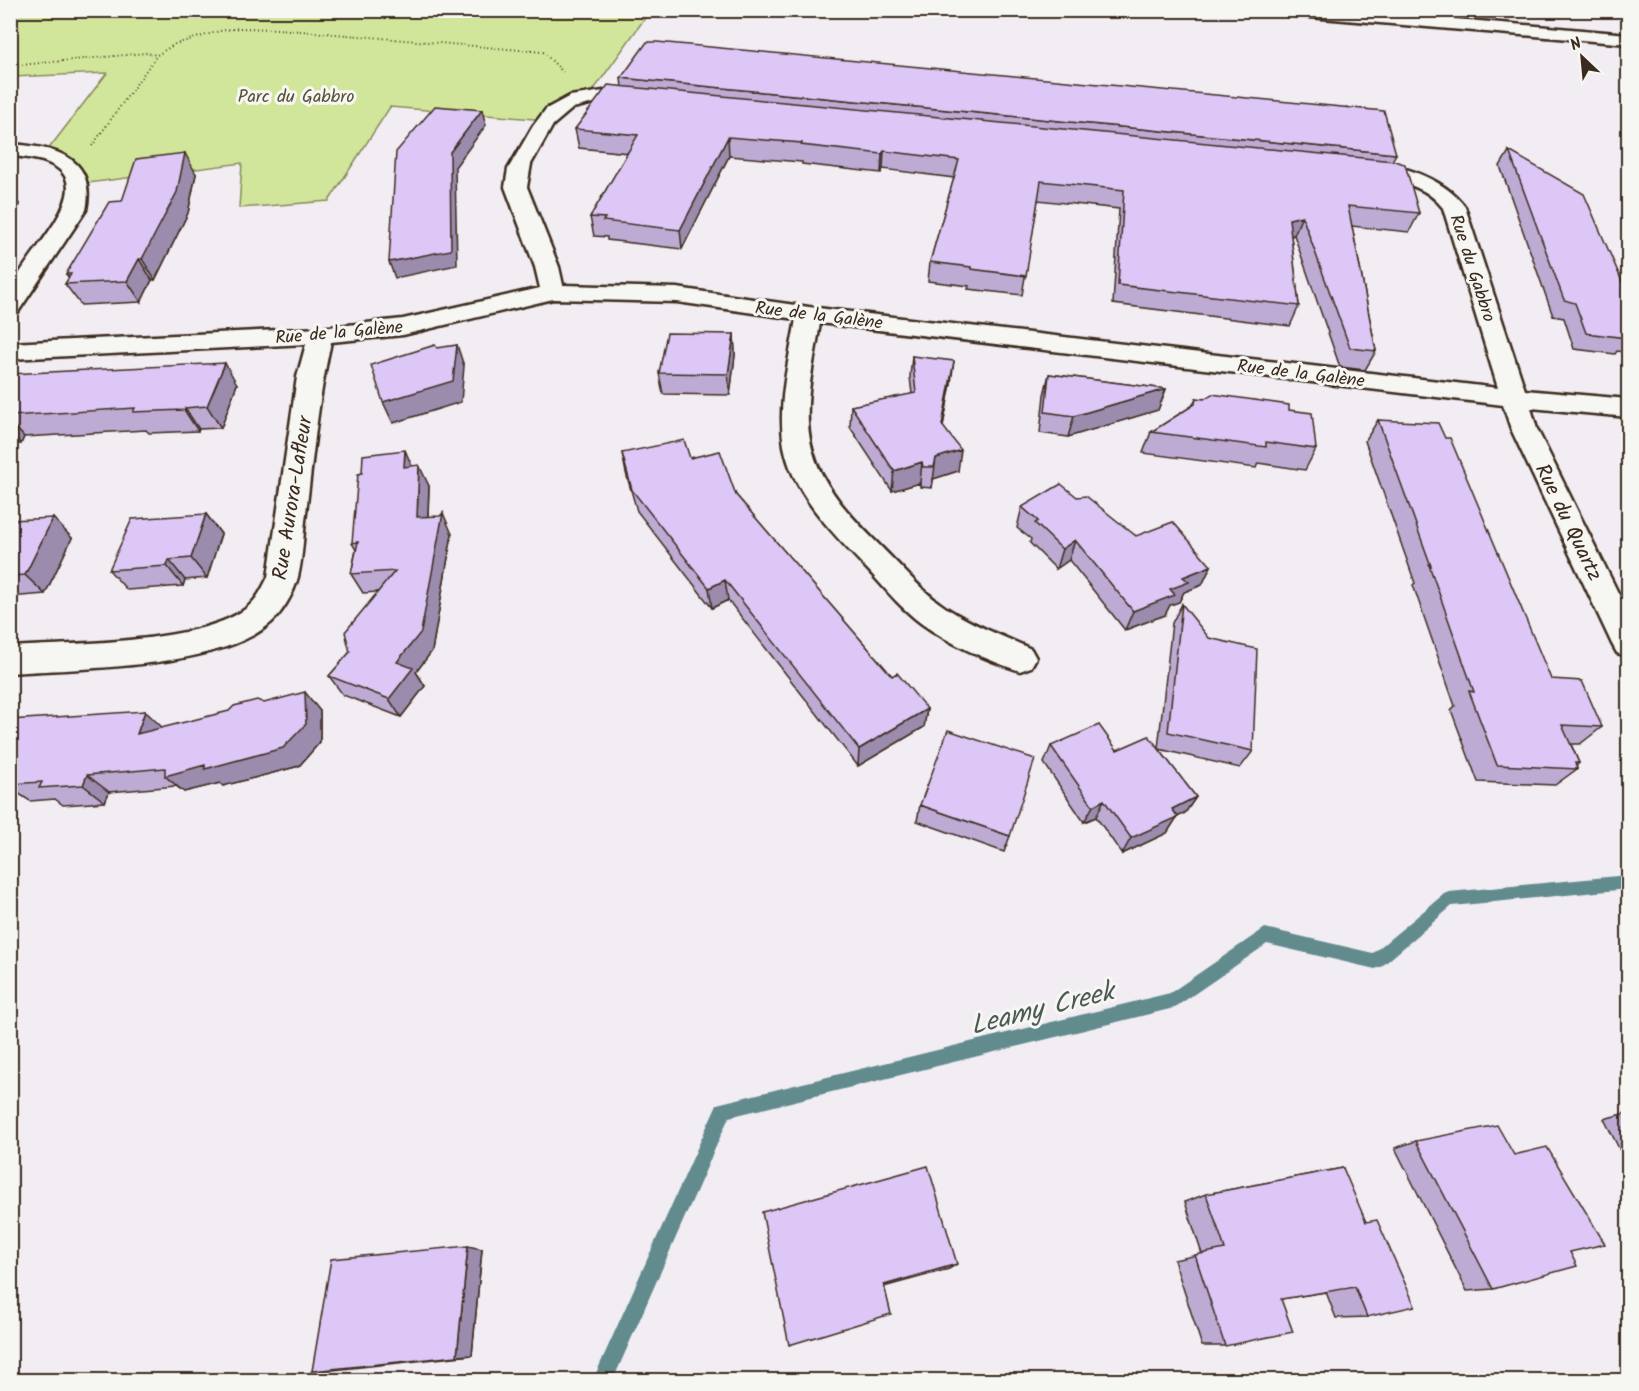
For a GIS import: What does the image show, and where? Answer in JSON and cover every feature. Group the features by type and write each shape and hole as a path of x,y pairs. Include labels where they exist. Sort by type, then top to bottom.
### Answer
{"main road":[{"path":"1286,10 1629,39"},
{"path":"553,292 538,241 520,199 516,174 520,162 556,110 588,98 606,95 663,99"},
{"path":"10,150 56,158 75,171 80,184 80,195 75,210 10,307"},
{"name":"Rue du Gabbro","path":"1338,167 1402,175 1437,188 1447,196 1454,207 1514,398"},
{"name":"Rue de la Galène","path":"10,351 320,336 403,327 553,292 677,295 809,314 1514,398 1629,408"},
{"path":"809,314 797,396 795,429 800,455 830,511 915,602 941,621 1020,658"},
{"name":"Rue Aurora-Lafleur","path":"10,660 188,645 223,635 254,620 272,601 283,577 310,377 320,336"},
{"name":"Rue du Quartz","path":"1514,398 1524,429 1629,644"}],"path":[{"path":"75,171 157,55 175,44 197,36 239,28 259,27 543,52 588,98"},
{"path":"10,66 146,53 157,55"}],"green space":[{"name":"Parc du Gabbro","path":"10,11 650,11 588,98 547,120 390,107 329,201 239,208 242,163 80,184 44,155 107,73 11,77"}],"building":[{"path":"647,42 1384,111 1396,154 621,78"},
{"path":"608,85 1394,161 1405,164 1419,213 1348,206 1376,351 1350,348 1302,216 1289,219 1299,306 1118,285 1124,190 1041,181 1026,276 930,262 959,160 728,137 680,230 603,221 605,218 590,217 638,135 575,129"},
{"path":"435,106 482,110 450,152 451,250 389,262 396,152"},
{"path":"1509,151 1584,194 1629,295 1629,335 1626,335 1627,338 1586,333 1575,303 1564,300"},
{"path":"185,153 177,192 142,259 139,259 127,281 65,284 71,274 66,274 109,202 122,201 136,159"},
{"path":"667,333 734,334 728,374 659,373"},
{"path":"435,345 437,348 457,345 453,381 383,402 371,365"},
{"path":"912,356 954,361 942,425 961,450 936,458 934,467 923,467 922,462 894,471 851,406 916,393"},
{"path":"225,363 207,406 184,410 133,412 135,408 10,416 10,374"},
{"path":"1049,374 1166,389 1074,416 1045,412"},
{"path":"1212,394 1289,405 1289,410 1312,413 1316,449 1266,442 1266,447 1151,432 1195,404 1196,398 1204,399"},
{"path":"1378,420 1438,423 1445,438 1450,438 1551,679 1582,681 1602,727 1562,725 1579,763 1575,763 1577,769 1497,765 1469,691 1474,692 1429,565 1431,566"},
{"path":"684,440 690,458 720,451 736,495 892,676 897,673 927,709 859,749 725,580 709,588 632,490 622,453"},
{"path":"405,450 404,467 419,465 417,517 440,516 443,513 421,632 397,662 413,668 389,699 329,676 350,652 345,632 395,571 351,574 358,542 352,543 358,474 362,473 363,455"},
{"path":"1061,484 1077,497 1086,496 1136,536 1173,522 1211,566 1183,577 1189,582 1170,589 1175,595 1133,611 1075,540 1062,549 1035,523 1038,521 1022,507"},
{"path":"206,514 191,558 169,560 167,566 109,570 132,519"},
{"path":"53,518 25,575 10,576 10,520"},
{"path":"1182,604 1209,638 1257,649 1253,751 1168,732"},
{"path":"305,692 306,724 283,748 205,769 205,765 165,776 165,768 87,775 83,785 39,788 42,782 10,784 10,775 14,768 10,768 10,720 145,711 137,734 229,711 234,706 257,700 264,703"},
{"path":"1099,725 1117,750 1149,736 1196,797 1172,809 1178,817 1131,838 1104,800 1093,806 1051,746"},
{"path":"948,730 1035,759 1010,836 920,805"},
{"path":"1497,1125 1514,1155 1547,1147 1605,1244 1570,1252 1577,1266 1493,1289 1416,1141"},
{"path":"928,1166 957,1264 884,1285 891,1314 789,1345 762,1212"},
{"path":"1343,1168 1366,1222 1377,1220 1415,1306 1367,1317 1355,1287 1281,1299 1293,1332 1225,1346 1195,1255 1225,1249 1206,1194"},
{"path":"468,1246 457,1356 312,1371 331,1259"}],"waterway":[{"name":"Leamy Creek","path":"603,1380 723,1110 1174,1000 1265,936 1375,961 1449,899 1628,882"}]}
